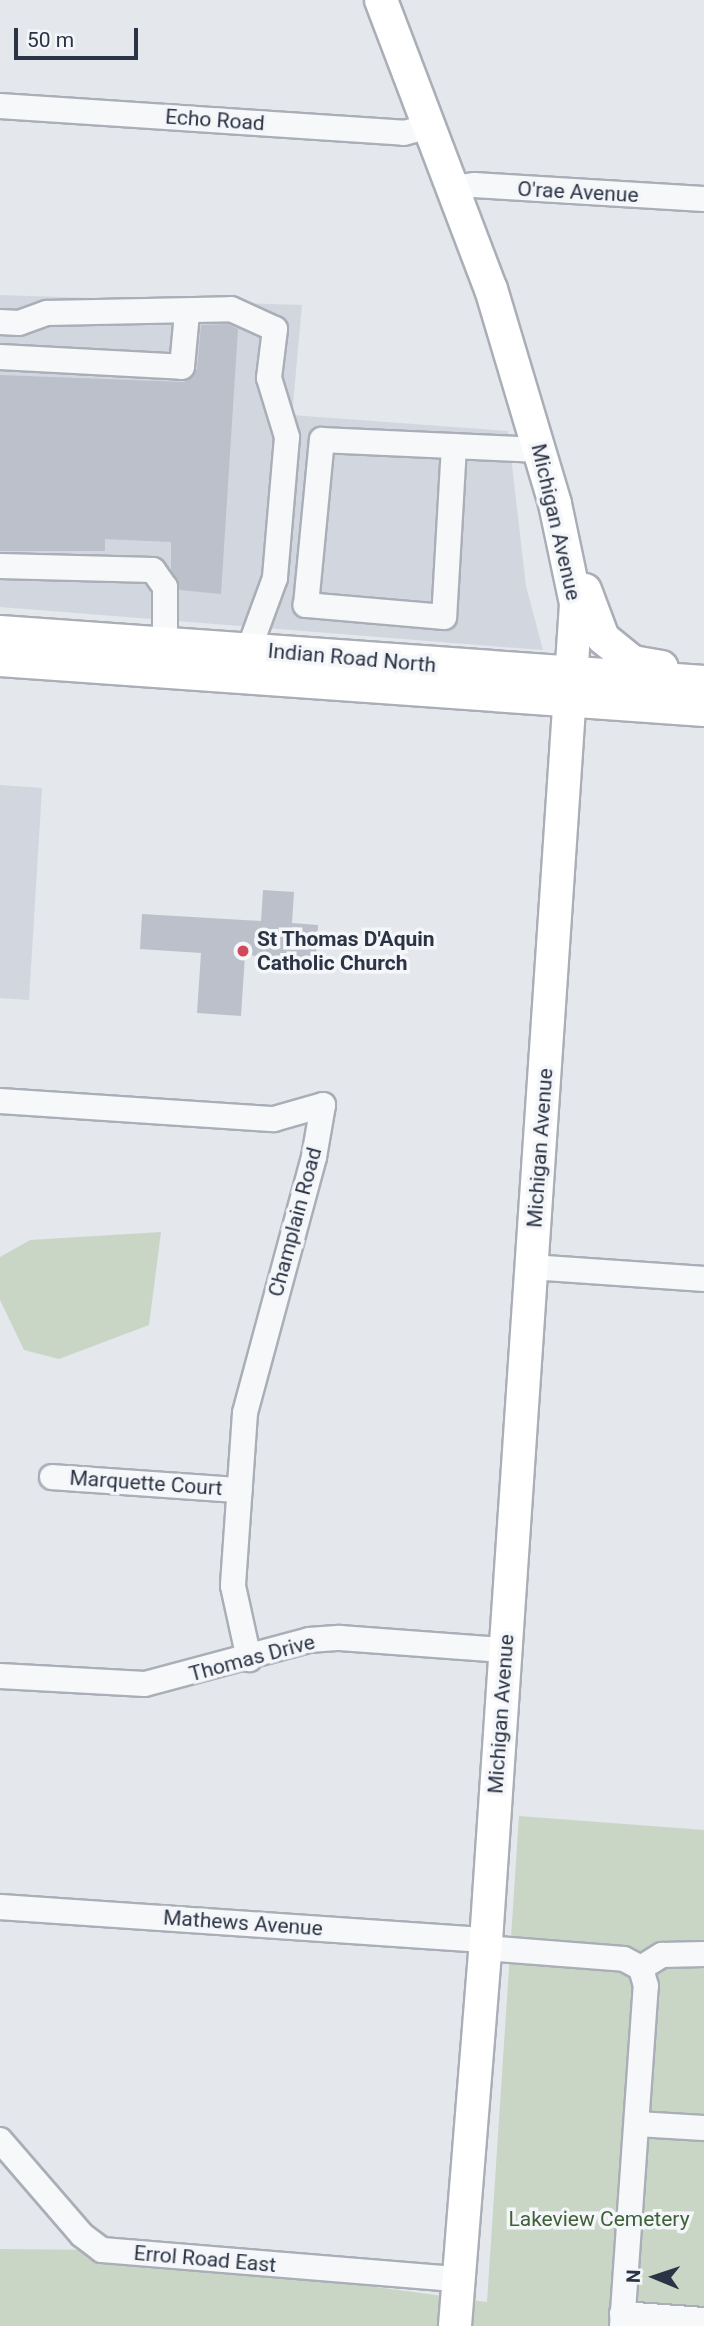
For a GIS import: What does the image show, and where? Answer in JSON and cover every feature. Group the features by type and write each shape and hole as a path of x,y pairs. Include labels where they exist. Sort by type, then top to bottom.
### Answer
{"main road":[{"name":"Michigan Avenue","path":"381,0 491,289 555,504 576,604 573,688 486,1944 455,2326"},
{"path":"555,504 575,542 587,602 603,638 634,662 704,676"},
{"name":"Indian Road North","path":"0,632 249,649 573,688 704,710"},
{"name":"Indian Road North","path":"0,660 573,688 704,682"}],"street":[{"name":"Echo Road","path":"0,106 404,133 430,126"},
{"name":"O'rae Avenue","path":"453,188 474,185 704,199"},
{"path":"0,322 19,323 47,313 187,313 231,309 275,329 269,378 287,437 275,578 249,649"},
{"path":"0,357 182,367 187,313"},
{"path":"287,437 539,450"},
{"path":"306,605 322,440"},
{"path":"267,603 444,617 454,446"},
{"path":"0,566 153,570 165,587 165,642"},
{"name":"Champlain Road","path":"0,1101 274,1119 323,1105 314,1157 247,1396 233,1586 248,1659"},
{"path":"531,1267 704,1279"},
{"name":"Marquette Court","path":"52,1477 240,1490"},
{"name":"Thomas Drive","path":"0,1675 145,1684 248,1659 309,1640 340,1638 505,1650"},
{"name":"Mathews Avenue","path":"0,1907 486,1944 624,1959 641,1968"},
{"path":"704,1954 662,1955 641,1968 646,1986 622,2320 704,2320"},
{"path":"638,2124 704,2128"},
{"name":"Errol Road East","path":"0,2140 82,2235 102,2250 458,2279"}],"shaded area":[{"path":"0,295 302,305 292,415 508,431 526,586 543,650 0,607"},
{"path":"0,785 42,788 29,1000 0,998"}],"green space":[{"path":"161,1232 149,1325 59,1359 24,1350 0,1300 0,1257 30,1240"},
{"name":"Lakeview Cemetery","path":"519,1816 704,1830 704,2326 0,2326 0,2249 103,2250 487,2302"}],"building":[{"path":"228,324 238,329 221,594 180,590 171,569 171,542 105,539 105,551 0,551 0,375 184,382 197,369 201,325"},
{"name":"St Thomas D'Aquin Catholic Church","path":"263,890 294,892 292,923 318,925 316,960 245,955 241,1016 197,1013 201,953 140,949 142,914 261,921"}],"place":[{"name":"St Thomas D'Aquin Catholic Church","path":"243,951"}]}
